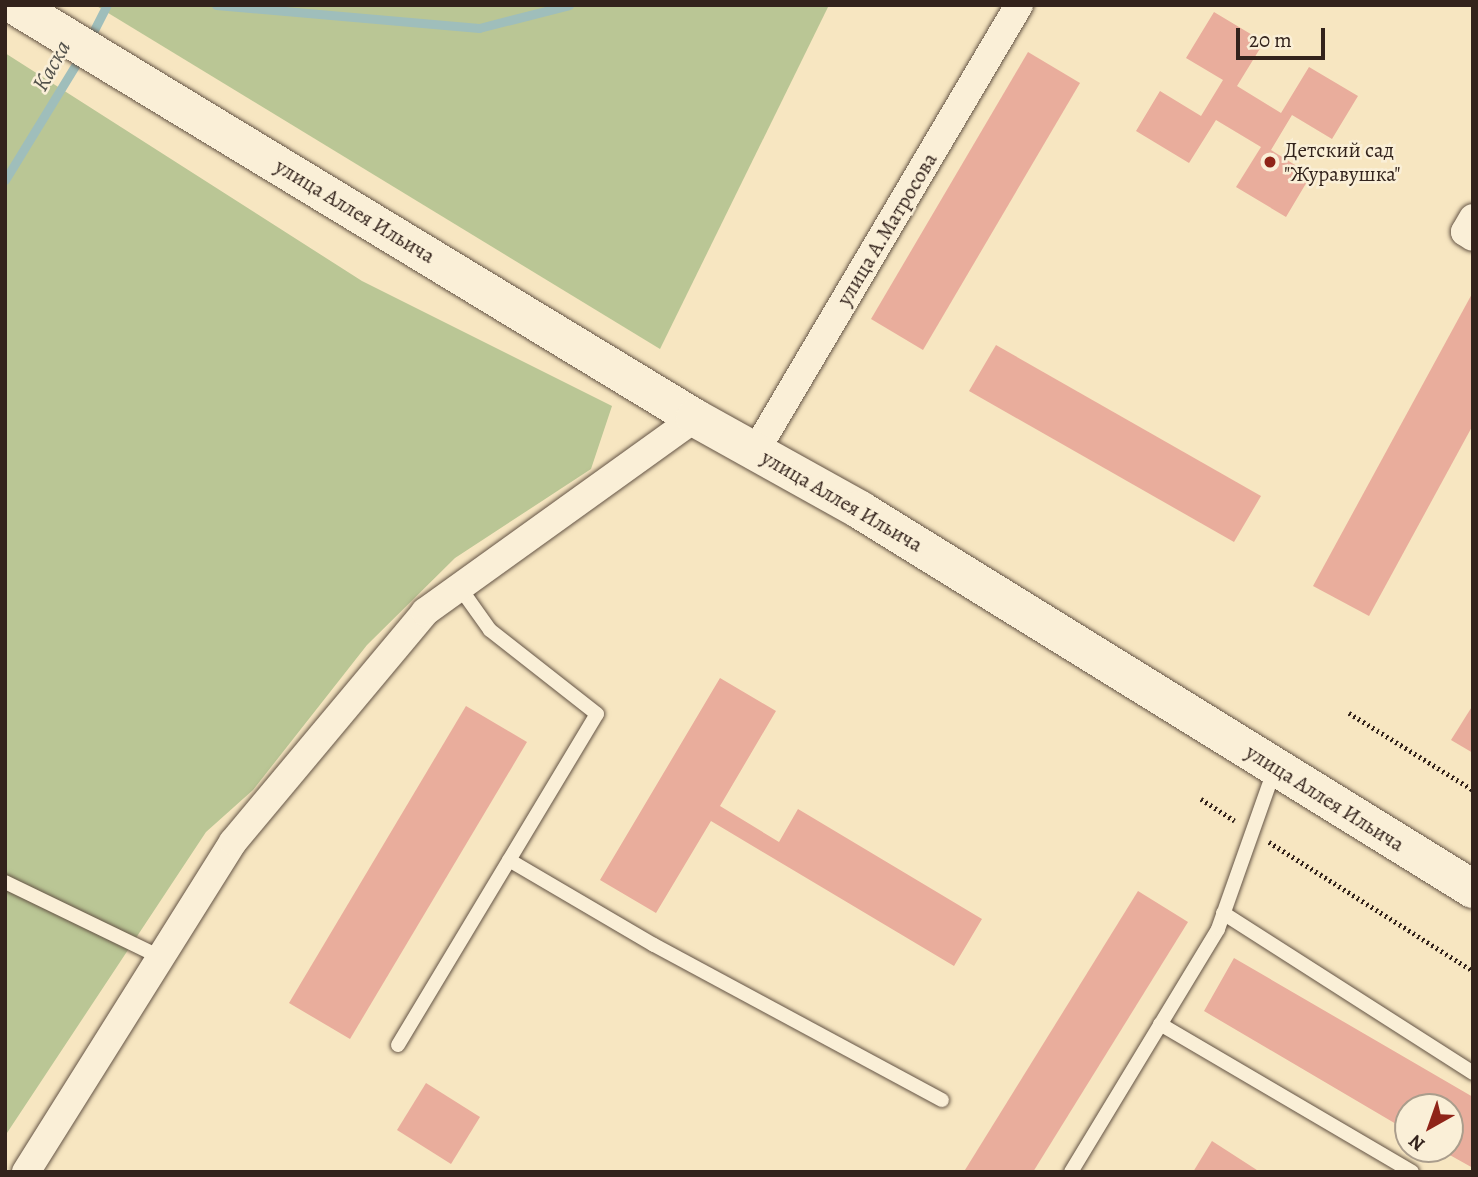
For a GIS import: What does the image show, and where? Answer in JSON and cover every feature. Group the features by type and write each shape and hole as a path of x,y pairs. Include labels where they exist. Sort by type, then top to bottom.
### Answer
{"main road":[{"name":"улица Аллея Ильича","path":"21,10 695,418 894,530 1473,889"}],"street":[{"name":"улица А.Матросова","path":"755,452 1019,5"},
{"path":"26,1172 233,842 425,612 695,418"}],"lane":[{"path":"398,1045 597,713 491,630 460,588"},
{"path":"1071,1172 1223,913 1250,830 1275,767"},
{"path":"509,860 654,945 942,1100"},
{"path":"5,882 160,957"},
{"path":"1223,913 1473,1073"},
{"path":"1160,1024 1412,1172"}],"path":[{"path":"1349,713 1473,790"},
{"path":"1201,799 1473,971"}],"green space":[{"path":"95,5 829,5 660,349"},
{"path":"5,53 362,281 612,406 591,469 455,558 367,645 253,790 206,832 5,1136"}],"building":[{"path":"1214,12 1264,42 1237,86 1281,113 1309,67 1358,96 1332,139 1292,115 1271,150 1311,175 1286,217 1236,187 1261,147 1216,120 1189,163 1136,131 1160,91 1201,116 1223,80 1186,58"},
{"path":"1028,52 1080,83 923,350 871,319"},
{"path":"1473,292 1473,425 1369,616 1313,586"},
{"path":"996,345 1261,496 1234,542 969,391"},
{"path":"720,678 776,711 720,806 779,842 798,809 982,919 954,966 711,821 656,913 600,880"},
{"path":"1473,705 1473,753 1451,740"},
{"path":"466,706 527,742 350,1039 289,1003"},
{"path":"1138,891 1188,922 1033,1172 968,1172 965,1170"},
{"path":"1234,958 1473,1097 1473,1168 1464,1163 1464,1093 1394,1093 1394,1123 1204,1011"},
{"path":"426,1083 480,1117 451,1164 397,1130"},
{"path":"1212,1141 1260,1172 1193,1172"}],"waterway":[{"name":"Каска","path":"89,40 107,5"},
{"name":"Каска","path":"216,5 479,28 569,5"},
{"name":"Каска","path":"5,180 81,56"}],"place":[{"name":"Детский сад \"Журавушка\"","path":"1270,162"}]}
